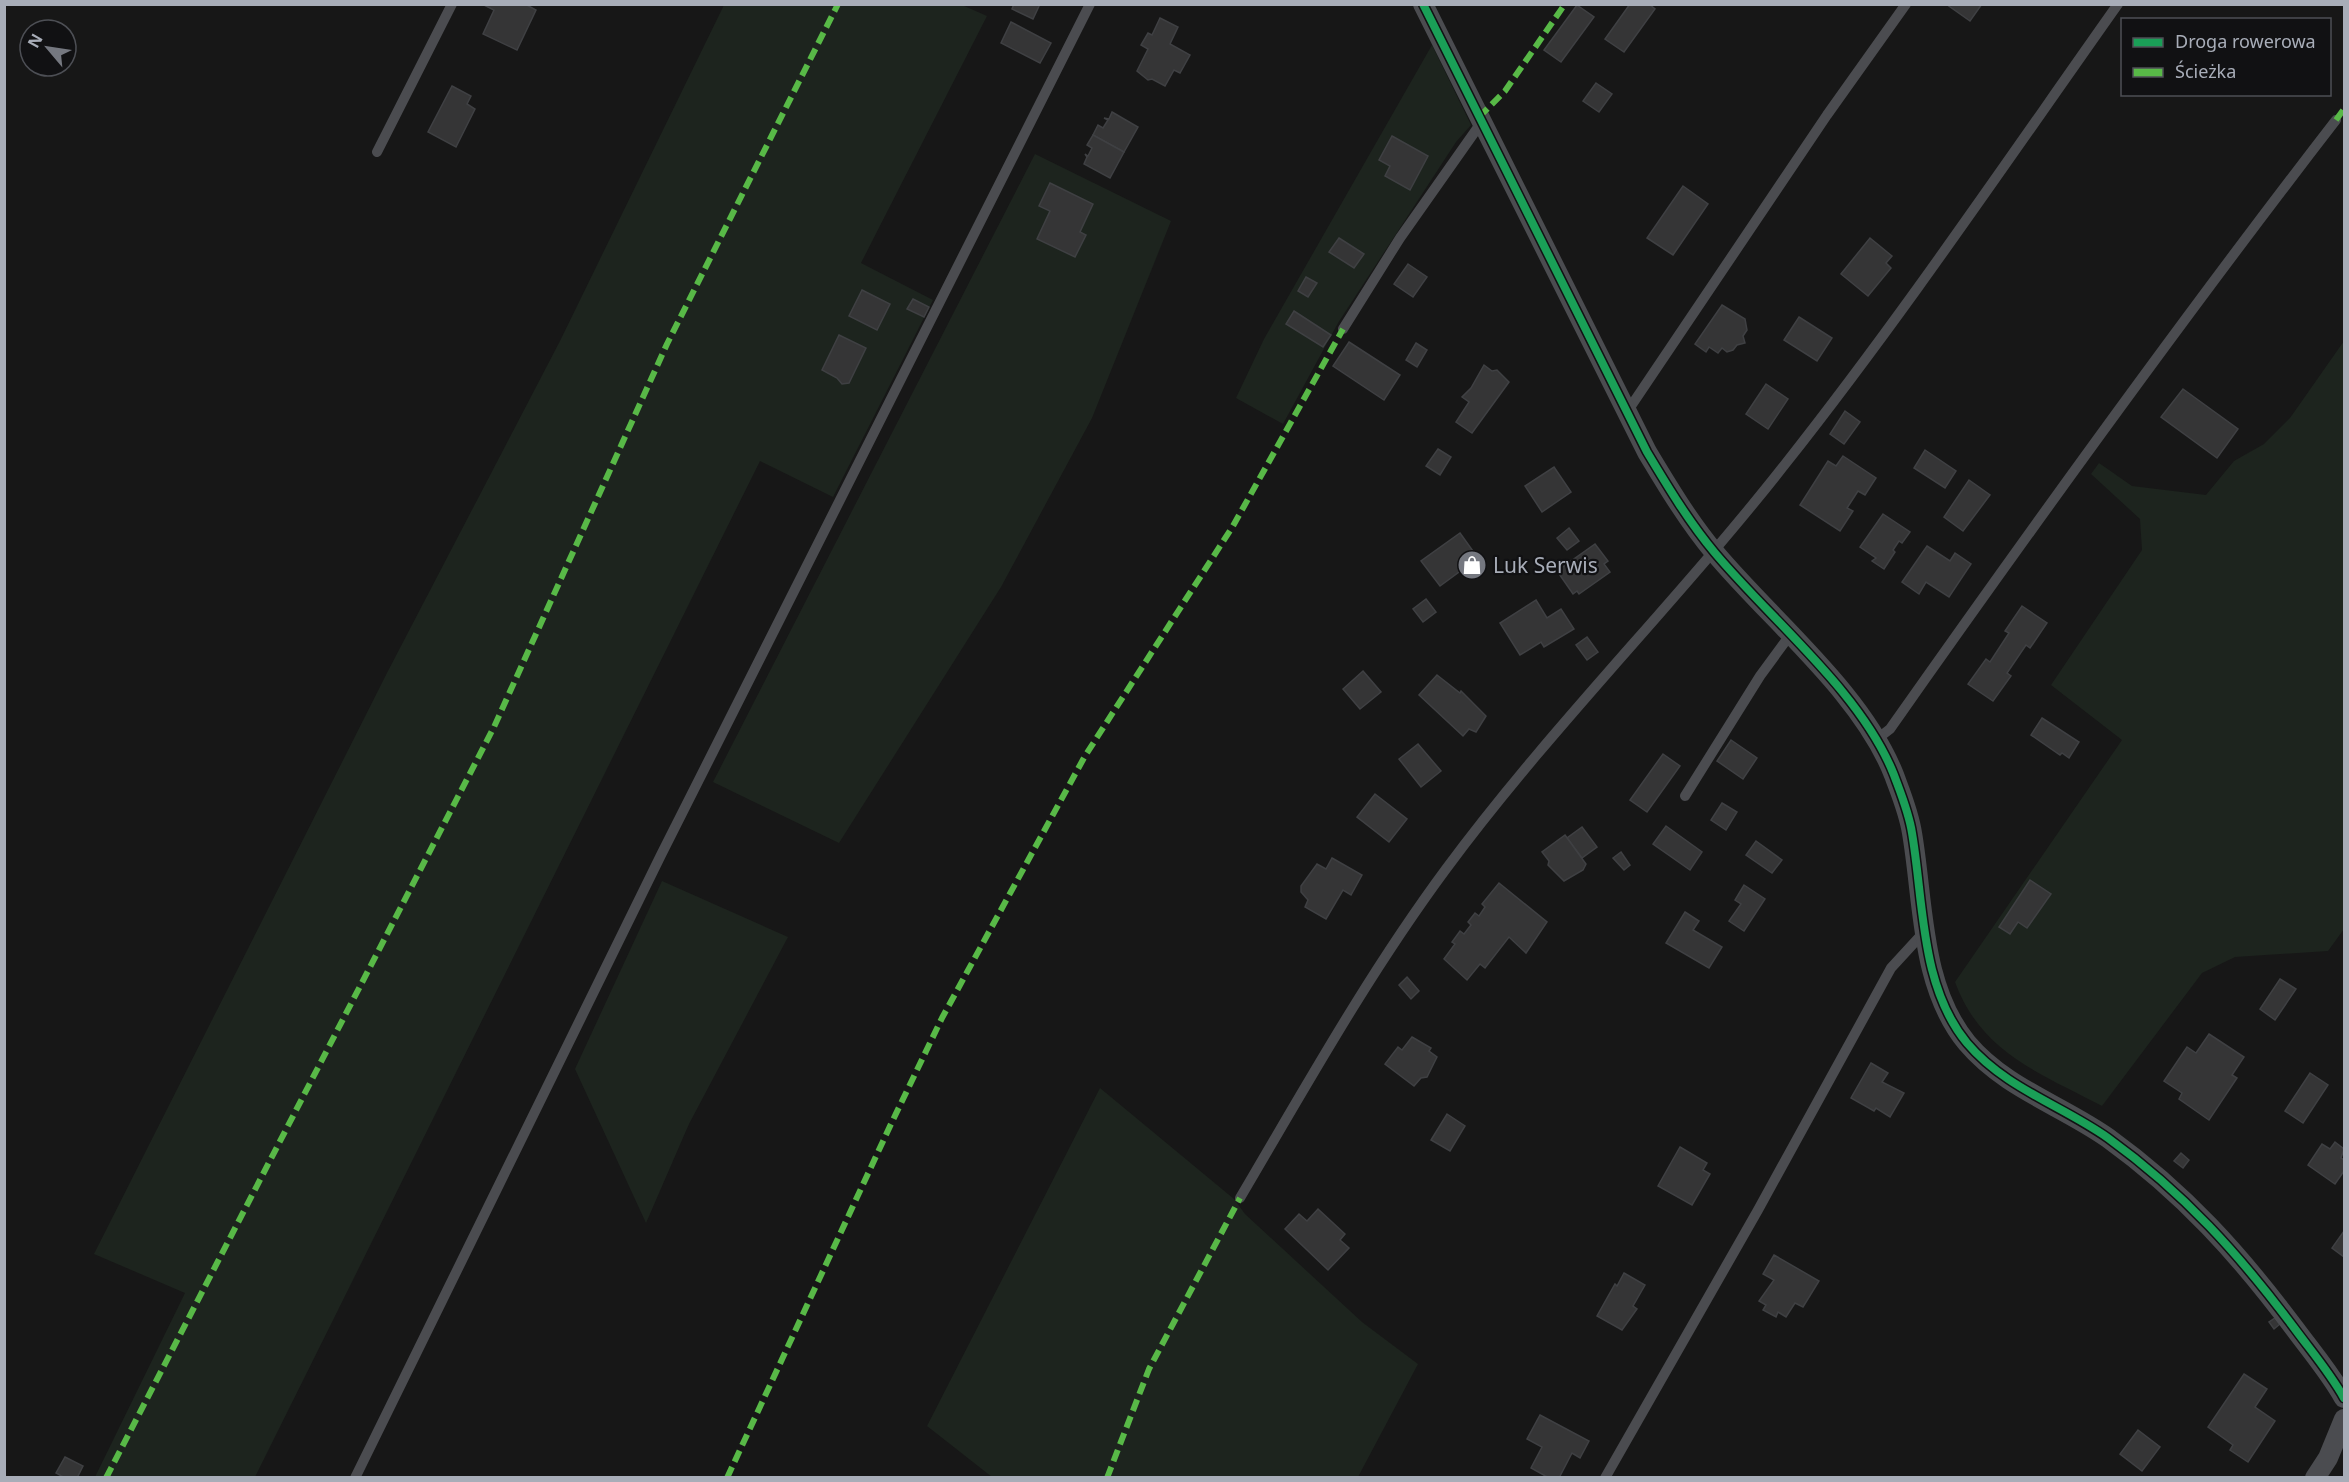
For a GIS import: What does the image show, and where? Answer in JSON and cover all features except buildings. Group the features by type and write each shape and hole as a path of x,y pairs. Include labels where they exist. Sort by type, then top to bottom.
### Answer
{"street":[{"path":"1423,4 1627,412 1679,505 1713,552 1790,635 1877,739 1906,808 1930,965 1946,1011 1967,1042 1994,1069 2023,1090 2104,1136 2139,1161 2221,1236 2274,1300 2344,1398"},
{"path":"2315,1478 2328,1458 2344,1419"}],"lane":[{"path":"377,152 452,4"},
{"path":"356,1478 661,855 1090,4"},
{"path":"1627,412 1827,115 1906,4"},
{"path":"1240,1198 1336,1034 1447,868 1551,740 1786,464 1926,277 2118,4"},
{"path":"1877,739 1890,729 2036,520 2249,232 2336,120"},
{"path":"1343,329 1400,238 1481,123"},
{"path":"1685,796 1760,676 1790,635"},
{"path":"1605,1478 1758,1210 1891,968 1925,931"}],"shaded area":[{"path":"724,5 962,5 987,16 861,263 933,300 833,497 760,461 255,1477 95,1477 185,1293 94,1254 388,671 560,341"},
{"path":"1432,45 1471,125 1456,142 1338,323 1283,424 1236,398 1264,339"},
{"path":"1035,154 1171,221 1092,418 1001,587 839,843 713,782"},
{"path":"2344,341 2344,929 2328,951 2235,957 2202,973 2102,1106 2035,1071 1997,1044 1980,1027 1966,1006 1955,982 2122,740 2051,685 2142,550 2140,519 2091,474 2099,463 2132,486 2206,495 2234,461 2264,444 2290,418"},
{"path":"662,881 788,937 689,1124 646,1223 575,1069"},
{"path":"1100,1088 1234,1199 1245,1214 1362,1322 1418,1364 1358,1477 992,1477 927,1426"}],"marked path":[{"path":"106,1478 494,727 667,344 838,4"},
{"path":"1479,117 1505,91 1565,4"},
{"path":"2336,120 2344,109"},
{"path":"727,1478 942,1018 1085,756 1233,526 1343,329"},
{"path":"1107,1478 1149,1369 1240,1198"}],"cycle path":[{"path":"1423,4 1647,452 1705,541 1838,687 1861,715 1879,745 1894,775 1909,818 1926,943 1932,970 1940,996 1967,1043 1998,1072 2108,1138 2186,1203 2253,1275 2321,1363 2344,1398"}],"place":[{"name":"Luk Serwis","path":"1472,565"}]}
